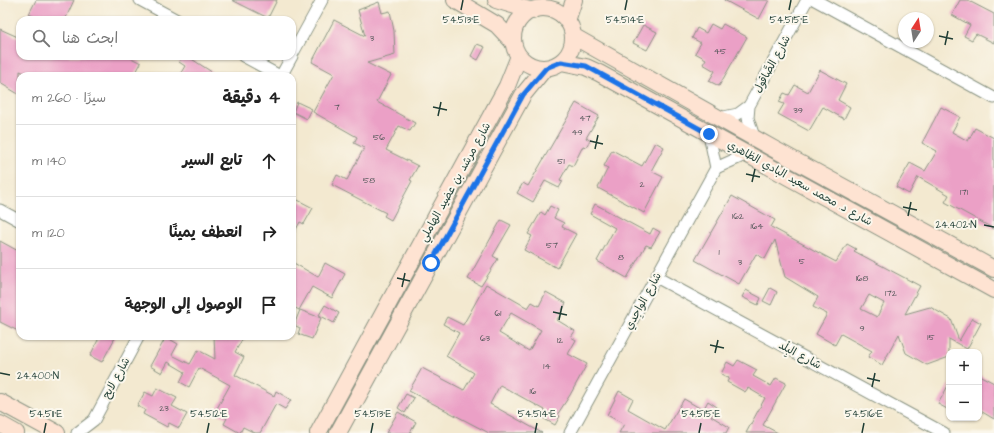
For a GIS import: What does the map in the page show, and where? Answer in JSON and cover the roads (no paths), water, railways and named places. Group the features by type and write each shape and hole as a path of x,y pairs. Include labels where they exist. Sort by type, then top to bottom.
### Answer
{"street":[{"path":"140,0 170,16"},
{"path":"296,49 322,0"},
{"path":"454,0 497,24 516,49 531,65 546,68 561,62 572,46 572,36 567,20 574,0"},
{"path":"496,0 542,6 553,10 567,20"},
{"name":"شارع الصَّاقول","path":"754,137 748,118 749,106 807,0"},
{"path":"815,0 994,98"},
{"path":"516,49 516,25 520,18 542,6"},
{"name":"شارع د. محمد سعيد البادي الظاهري","path":"572,36 772,148 994,269"},
{"name":"شارع مرشد بن عضيد الهاملي","path":"318,433 507,86 516,49"},
{"path":"250,60 273,72"},
{"path":"282,72 290,60"},
{"name":"شارع د. محمد سعيد البادي الظاهري","path":"561,62 586,66 994,290"},
{"name":"شارع مرشد بن عضيد الهاملي","path":"338,433 523,95 546,68"},
{"name":"شارع الصَّاقول","path":"719,118 738,114 749,106"},
{"path":"709,134 715,157 716,168 746,154"},
{"path":"762,162 772,162 775,153 772,148"},
{"name":"شارع الواجِدي","path":"570,433 716,168"},
{"path":"0,210 16,219"},
{"name":"شارع البِلْد","path":"656,277 944,433"},
{"name":"شارع لايح","path":"91,433 94,420 137,340"},
{"path":"0,402 57,433"},
{"name":"شارع لايح","path":"77,433 94,420"},
{"path":"0,424 16,433"}]}
